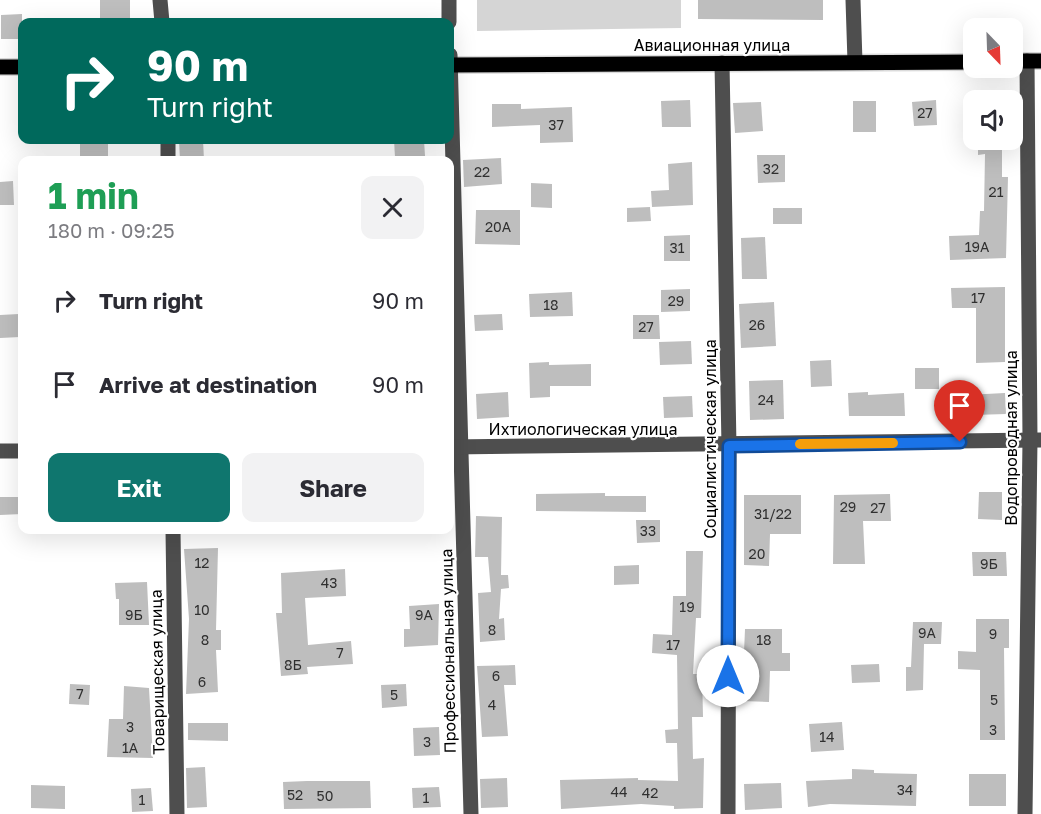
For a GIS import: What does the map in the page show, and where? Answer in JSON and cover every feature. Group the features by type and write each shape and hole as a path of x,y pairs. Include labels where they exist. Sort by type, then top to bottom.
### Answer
{"main road":[{"name":"Авиационная улица","path":"454,65 963,62"},
{"path":"0,67 18,67"}],"street":[{"path":"160,0 162,18"},
{"path":"448,0 449,18"},
{"path":"853,0 855,62"},
{"name":"Водопроводная улица","path":"1025,814 1035,440 1027,61"},
{"name":"Социалистическая улица","path":"722,63 729,446 728,814"},
{"name":"Профессиональная улица","path":"454,320 456,447 471,814"},
{"name":"Ихтиологическая улица","path":"456,447 729,446 1035,440"},
{"path":"0,451 18,451"},
{"name":"Товарищеская улица","path":"173,534 177,814"}],"shaded area":[{"path":"477,0 681,0 681,28 477,31"}],"building":[{"path":"100,0 130,0 130,18 100,18"},
{"path":"698,0 823,0 823,20 698,19"},
{"path":"22,14 22,18 18,18 18,39 1,39 1,15"},
{"path":"690,100 691,127 662,127 661,101"},
{"path":"936,100 937,125 914,126 912,102"},
{"path":"853,101 876,101 876,132 853,132"},
{"path":"761,102 763,131 735,133 733,103"},
{"path":"492,104 521,104 521,109 572,107 573,142 540,143 540,125 492,127"},
{"path":"80,144 108,144 108,156 80,156"},
{"path":"179,144 203,144 204,156 180,156"},
{"path":"394,144 424,144 425,156 395,156"},
{"path":"978,150 1002,150 1002,177 1008,177 1006,258 950,260 949,236 979,235 980,211 984,211 985,154 978,155"},
{"path":"757,155 785,155 785,182 758,183"},
{"path":"501,158 502,184 464,187 463,160"},
{"path":"692,162 693,205 652,207 651,191 669,190 668,164"},
{"path":"13,181 14,205 0,205 0,182"},
{"path":"531,183 552,184 552,208 531,207"},
{"path":"650,207 651,221 627,222 627,208"},
{"path":"773,208 802,208 802,224 773,224"},
{"path":"476,210 520,210 520,245 475,244"},
{"path":"690,235 690,261 664,261 664,236"},
{"path":"765,237 767,279 742,279 741,238"},
{"path":"1005,287 1005,362 976,363 976,308 952,308 951,288"},
{"path":"690,289 690,311 661,312 661,290"},
{"path":"572,292 573,316 530,317 529,294"},
{"path":"774,302 776,346 741,348 739,304"},
{"path":"18,314 18,337 0,338 0,315"},
{"path":"502,314 503,330 475,331 474,315"},
{"path":"633,315 659,315 660,339 633,339"},
{"path":"691,341 692,364 660,365 659,342"},
{"path":"831,360 832,386 811,387 810,361"},
{"path":"549,362 549,365 591,364 591,386 550,386 550,397 530,398 529,363"},
{"path":"915,368 939,368 939,389 915,389"},
{"path":"783,380 784,419 750,420 749,381"},
{"path":"941,388 966,388 966,395 1005,393 1006,414 941,416"},
{"path":"508,392 509,417 477,419 476,394"},
{"path":"868,392 868,395 904,393 905,416 849,416 848,393"},
{"path":"692,396 693,417 664,418 663,397"},
{"path":"979,492 1002,492 1002,520 978,519"},
{"path":"605,493 605,496 646,496 646,512 536,511 536,494"},
{"path":"890,494 891,521 863,521 865,564 833,564 834,495"},
{"path":"744,495 801,495 801,534 770,534 769,566 744,565"},
{"path":"0,497 18,497 18,514 0,515"},
{"path":"476,516 502,517 501,575 508,575 509,588 501,589 499,619 504,618 505,640 480,642 478,593 491,592 488,557 475,557"},
{"path":"636,520 660,520 660,542 637,543"},
{"path":"218,548 216,630 221,630 221,650 216,650 218,692 186,694 189,619 184,549"},
{"path":"686,551 703,551 701,618 696,618 693,674 702,674 703,717 692,717 693,759 704,758 703,808 674,809 674,806 641,804 561,809 560,780 638,778 638,780 678,781 677,743 666,743 665,730 678,729 677,655 652,653 653,634 672,635 673,596 686,596"},
{"path":"972,552 1006,552 1007,576 973,576"},
{"path":"639,565 639,584 614,585 614,566"},
{"path":"345,569 346,596 305,598 308,645 351,641 353,664 307,667 308,674 281,676 276,613 282,613 281,573"},
{"path":"147,582 149,625 119,625 119,599 116,599 115,583"},
{"path":"439,604 438,645 404,647 404,629 410,629 409,606"},
{"path":"976,619 1009,619 1009,648 1004,648 1005,740 980,740 980,670 958,669 958,651 976,652"},
{"path":"913,622 942,622 941,644 924,644 923,690 906,691 906,667 911,667"},
{"path":"745,629 782,629 782,653 790,653 790,671 770,671 769,702 742,701"},
{"path":"879,664 880,682 852,683 851,665"},
{"path":"515,665 516,685 504,685 508,736 482,737 477,666"},
{"path":"70,684 90,685 89,705 69,704"},
{"path":"406,684 407,706 382,708 381,685"},
{"path":"124,686 149,688 153,758 107,757 109,719 123,719"},
{"path":"842,722 844,750 811,752 809,724"},
{"path":"188,723 228,723 228,741 188,740"},
{"path":"439,727 440,755 414,756 413,728"},
{"path":"205,767 207,807 187,808 186,768"},
{"path":"852,769 874,770 874,773 917,774 916,806 830,804 808,807 806,781 852,779"},
{"path":"969,774 1006,774 1006,806 969,806"},
{"path":"507,778 508,807 481,808 480,779"},
{"path":"370,781 371,808 284,809 283,782"},
{"path":"781,783 782,808 745,810 744,784"},
{"path":"31,785 65,786 65,809 31,808"},
{"path":"439,787 441,807 413,808 412,788"},
{"path":"151,788 153,811 132,812 131,789"}],"slow traffic":[{"path":"800,444 893,443"}],"route":[{"path":"728,676 729,446 960,442"}]}
